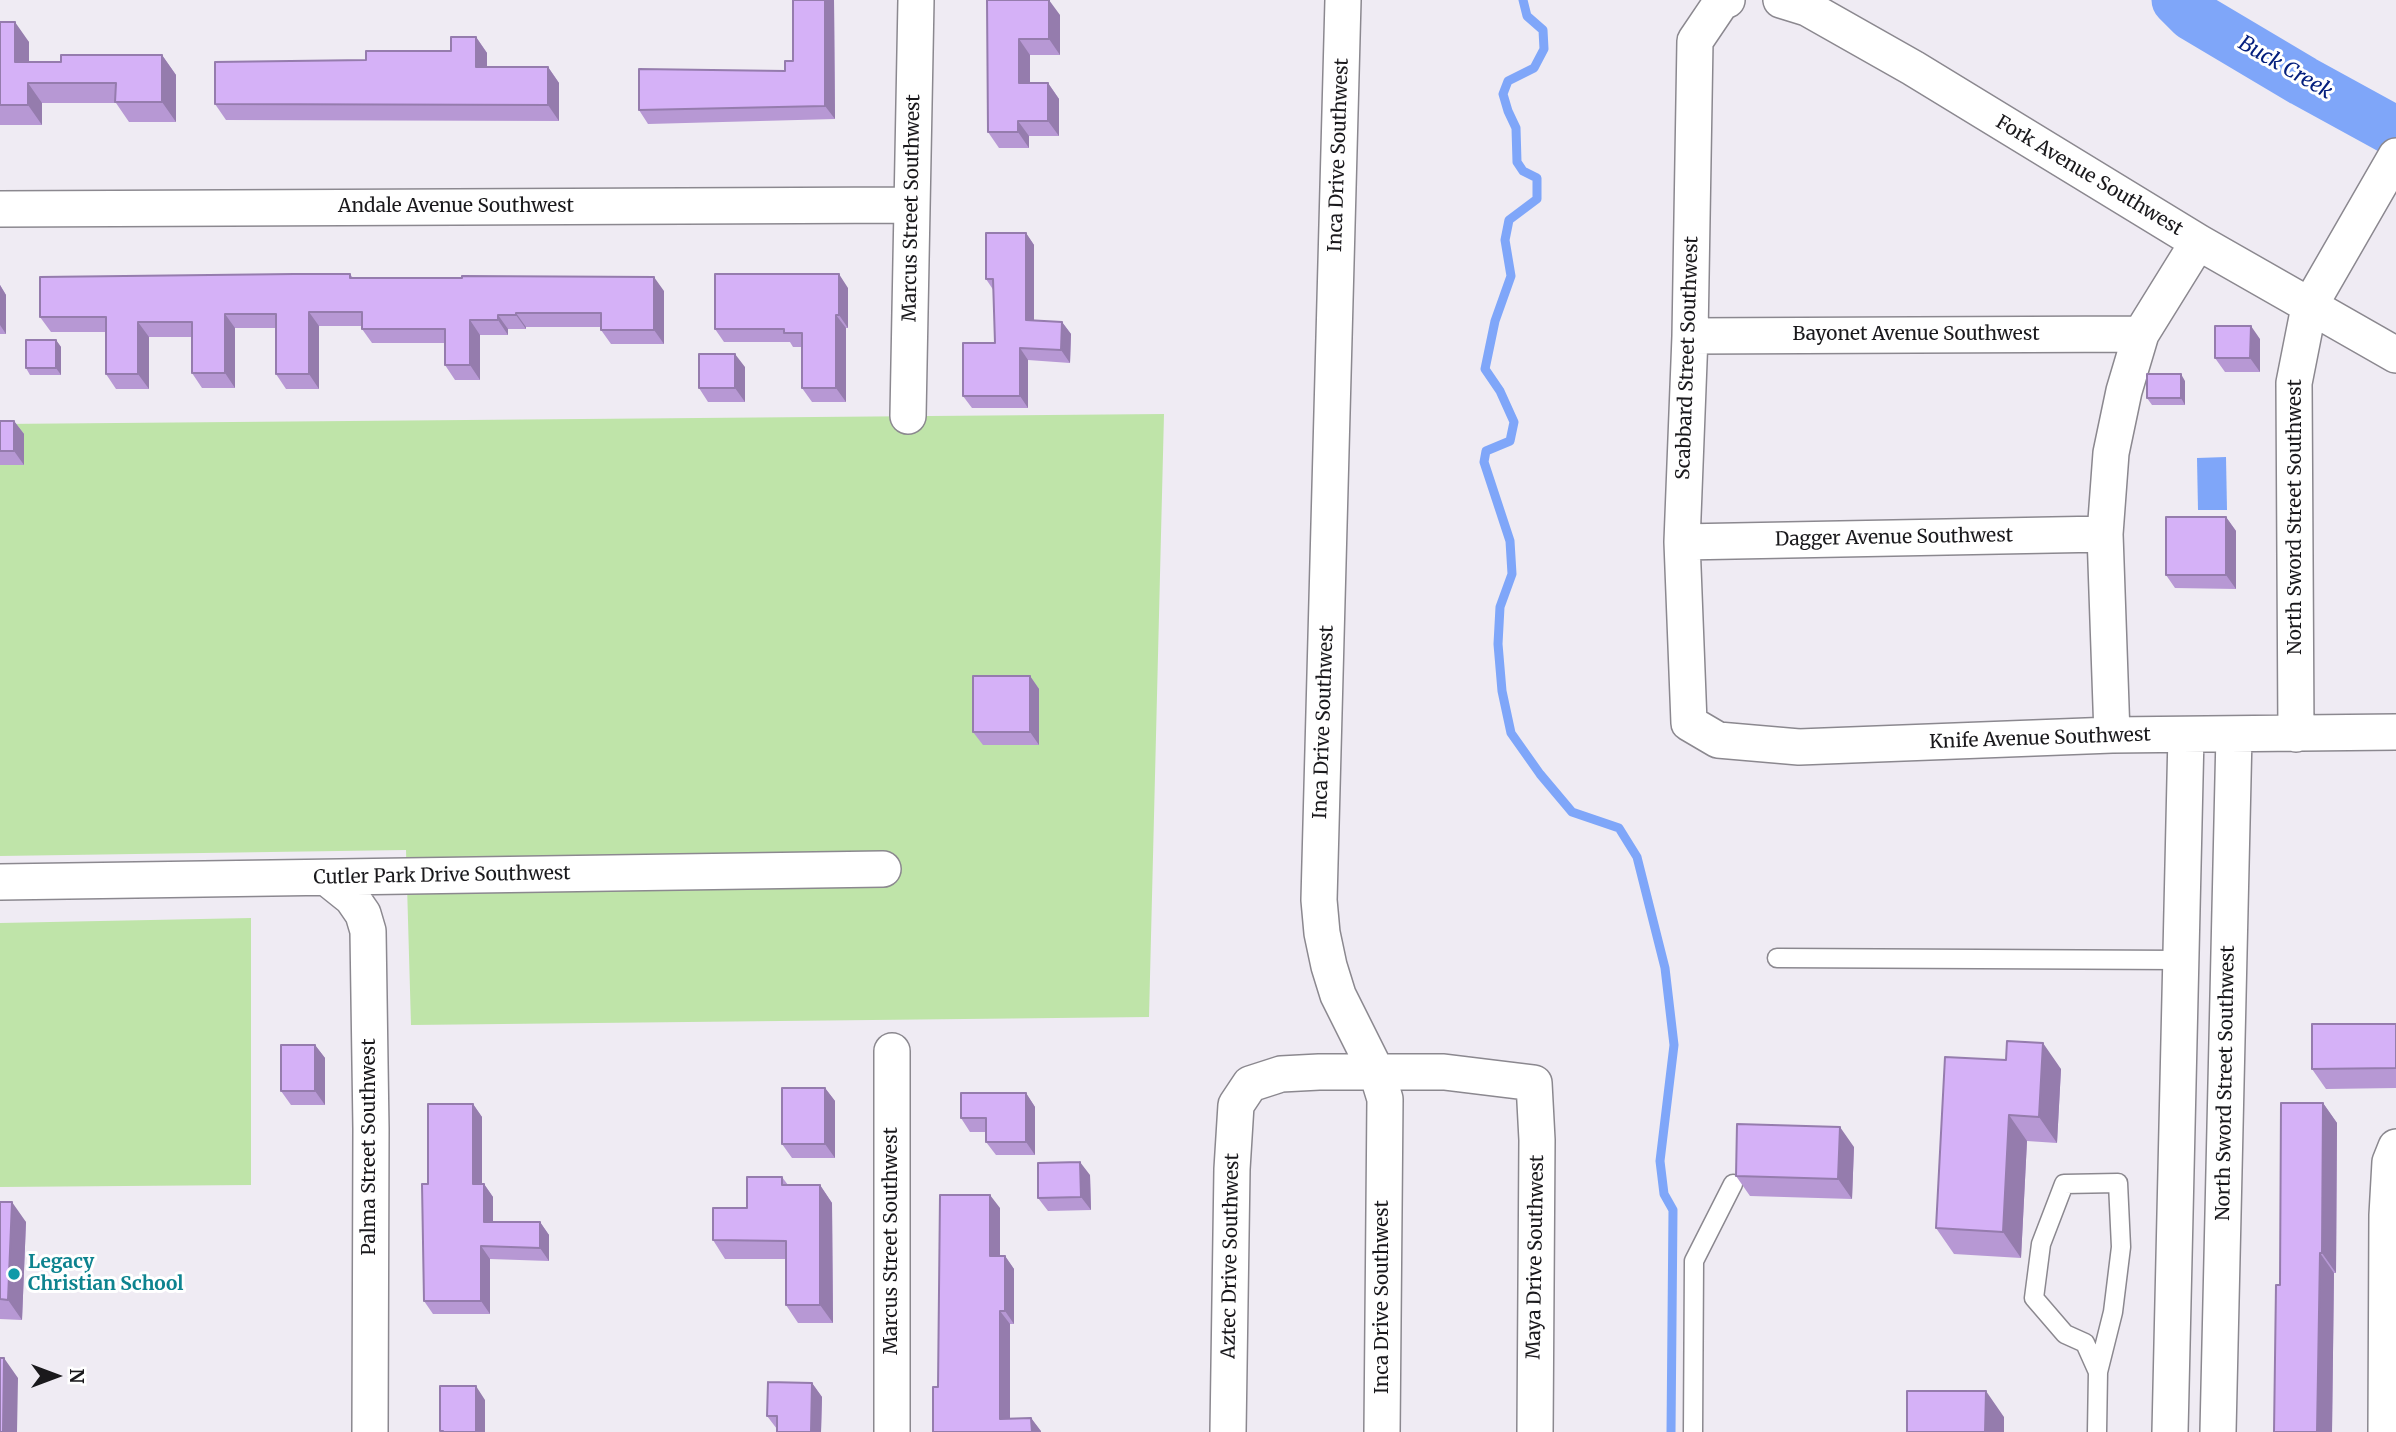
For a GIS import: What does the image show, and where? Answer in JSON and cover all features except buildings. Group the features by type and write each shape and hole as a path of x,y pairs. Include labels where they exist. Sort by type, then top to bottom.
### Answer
{"street":[{"name":"Marcus Street Southwest","path":"908,416 916,0"},
{"name":"Inca Drive Southwest","path":"1343,0 1319,900 1322,933 1338,995 1377,1073 1385,1099 1382,1432"},
{"name":"Fork Avenue Southwest","path":"1781,0 1807,8 1913,68 2198,242 2396,355"},
{"name":"Scabbard Street Southwest","path":"1689,723 1682,542 1690,336 1695,41 1724,1"},
{"name":"North Sword Street Southwest","path":"2295,734 2294,383 2309,307 2393,162"},
{"name":"Andale Avenue Southwest","path":"0,209 911,205"},
{"path":"2112,735 2105,534 2111,453 2124,391 2141,334 2198,242"},
{"name":"Bayonet Avenue Southwest","path":"1690,336 2141,334"},
{"name":"Dagger Avenue Southwest","path":"1682,542 2105,534"},
{"name":"Knife Avenue Southwest","path":"1689,723 1718,740 1799,747 2112,735 2396,732"},
{"path":"2170,1432 2186,735"},
{"name":"North Sword Street Southwest","path":"2218,1432 2234,735"},
{"name":"Cutler Park Drive Southwest","path":"0,882 883,869"},
{"name":"Palma Street Southwest","path":"327,878 352,898 363,914 368,931 371,1129 370,1432"},
{"name":"Marcus Street Southwest","path":"892,1051 892,1432"},
{"name":"Maya Drive Southwest","path":"1377,1073 1444,1072 1534,1083 1537,1140 1535,1432"},
{"name":"Aztec Drive Southwest","path":"1228,1432 1236,1105 1250,1084 1281,1074 1377,1073"},
{"path":"2386,1432 2391,1247 2390,1162 2396,1147"}],"lane":[{"path":"1777,958 2180,960"},
{"path":"2097,1432 2098,1372 2113,1312 2121,1247 2118,1183 2064,1184 2041,1244 2034,1298 2065,1334 2085,1343 2098,1372"},
{"path":"1693,1432 1694,1261 1733,1184"}],"green space":[{"path":"1164,414 1149,1017 411,1025 406,850 0,856 0,424"},
{"path":"251,918 251,1185 0,1187 0,923"}],"water":[{"path":"2226,457 2227,510 2198,510 2197,458"}],"waterway":[{"path":"1523,0 1527,16 1543,30 1544,49 1534,68 1508,81 1503,94 1516,128 1517,162 1523,171 1537,178 1537,199 1509,220 1505,240 1511,276 1495,321 1485,369 1500,391 1514,422 1510,441 1486,451 1484,462 1510,541 1512,574 1500,607 1498,644 1502,691 1511,733 1540,774 1572,812 1619,828 1637,857 1665,968 1674,1045 1660,1161 1664,1194 1673,1210 1671,1432"},
{"name":"Buck Creek","path":"2177,0 2192,15 2396,132"}],"place":[{"name":"Legacy Christian School","path":"14,1274"}]}
